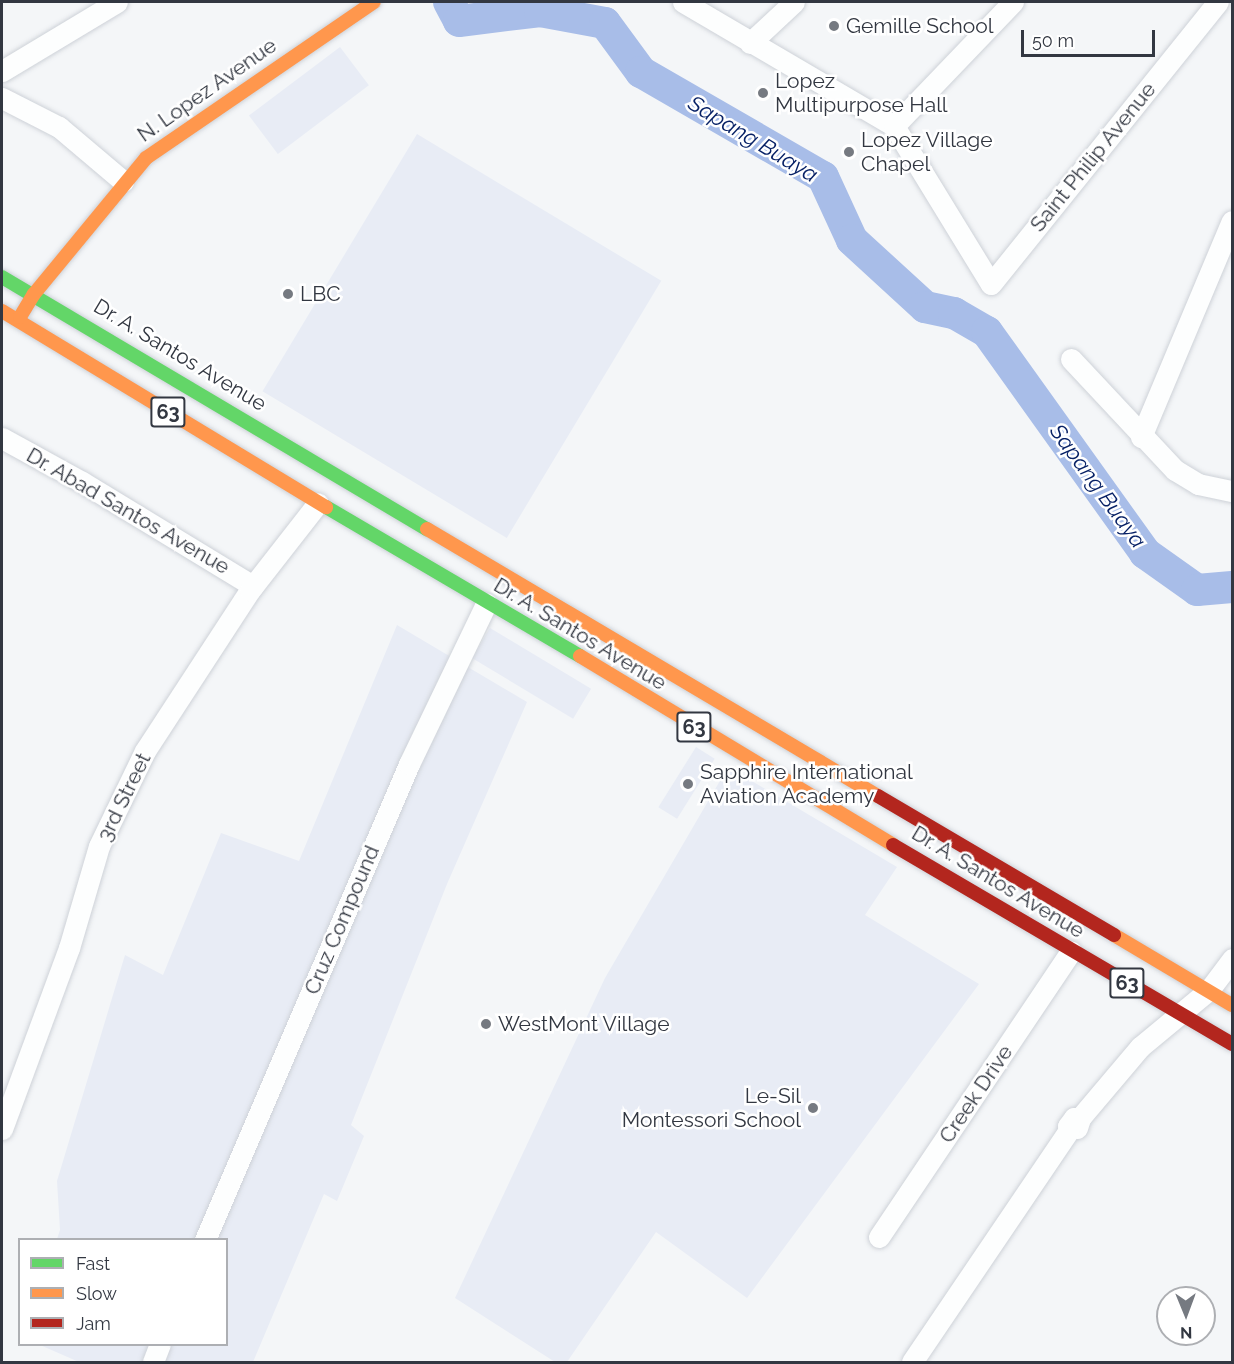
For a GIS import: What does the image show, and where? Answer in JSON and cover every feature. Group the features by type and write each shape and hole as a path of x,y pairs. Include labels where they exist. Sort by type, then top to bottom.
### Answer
{"main road":[{"name":"N. Lopez Avenue","path":"18,320 34,294 123,181 180,131 374,2"},
{"name":"Dr. A. Santos Avenue","path":"2,276 483,558 1233,1005"},
{"name":"Dr. A. Santos Avenue","path":"2,311 318,503 466,588 486,604 581,656 1071,951 1184,1013 1233,1044"},
{"path":"466,588 483,558"}],"street":[{"path":"2,71 117,2"},
{"path":"683,2 894,126 1014,2"},
{"path":"750,43 794,2"},
{"name":"Saint Philip Avenue","path":"894,126 990,284 1218,2"},
{"path":"2,98 59,127 123,181"},
{"path":"1141,437 1233,221"},
{"path":"1071,359 1141,437 1175,470 1198,484 1233,491"},
{"name":"Dr. Abad Santos Avenue","path":"2,438 82,482 253,586"},
{"name":"3rd Street","path":"2,1129 69,948 99,846 145,752 253,586 318,503"},
{"name":"Cruz Compound","path":"205,1238 409,764 486,604"},
{"name":"Creek Drive","path":"879,1237 1071,951"},
{"path":"912,1362 1075,1124 1140,1047 1184,1013 1209,990 1233,959"},
{"path":"153,1362 159,1346"}],"shaded area":[{"path":"340,47 369,85 278,154 249,116"},
{"path":"417,134 661,281 507,538 262,391"},
{"path":"397,625 527,702 447,884 351,1125 364,1136 337,1201 324,1194 253,1362 79,1362 42,1346 228,1346 228,1238 57,1238 60,1230 57,1181 125,955 163,975 221,833 299,861"},
{"path":"490,628 591,689 573,719 472,658"},
{"name":"Sapphire International Aviation Academy","path":"696,747 715,759 677,819 658,807"},
{"path":"728,767 897,867 865,915 979,984 747,1298 656,1232 567,1362 555,1362 455,1298 605,978"}],"waterway":[{"name":"Sapang Buaya","path":"449,2 459,21 540,11 605,23 641,72 823,177 852,240 925,307 954,313 987,332 1145,553 1197,590 1232,587"}],"traffic: fast":[{"path":"2,277 427,529"},
{"path":"326,507 580,656"}],"traffic: slow":[{"path":"20,317 34,294 146,158 374,2"},
{"path":"2,311 326,507"},
{"path":"427,529 878,796"},
{"path":"580,656 893,845"},
{"path":"1114,935 1232,1005"}],"traffic: jam":[{"path":"878,796 1114,935"},
{"path":"893,845 1232,1044"}],"place":[{"name":"Gemille School","path":"834,26"},
{"name":"Lopez Multipurpose Hall","path":"763,93"},
{"name":"Lopez Village Chapel","path":"849,152"},
{"name":"LBC","path":"288,294"},
{"name":"Sapphire International Aviation Academy","path":"688,784"},
{"name":"WestMont Village","path":"486,1024"},
{"name":"Le-Sil Montessori School","path":"813,1108"}]}
